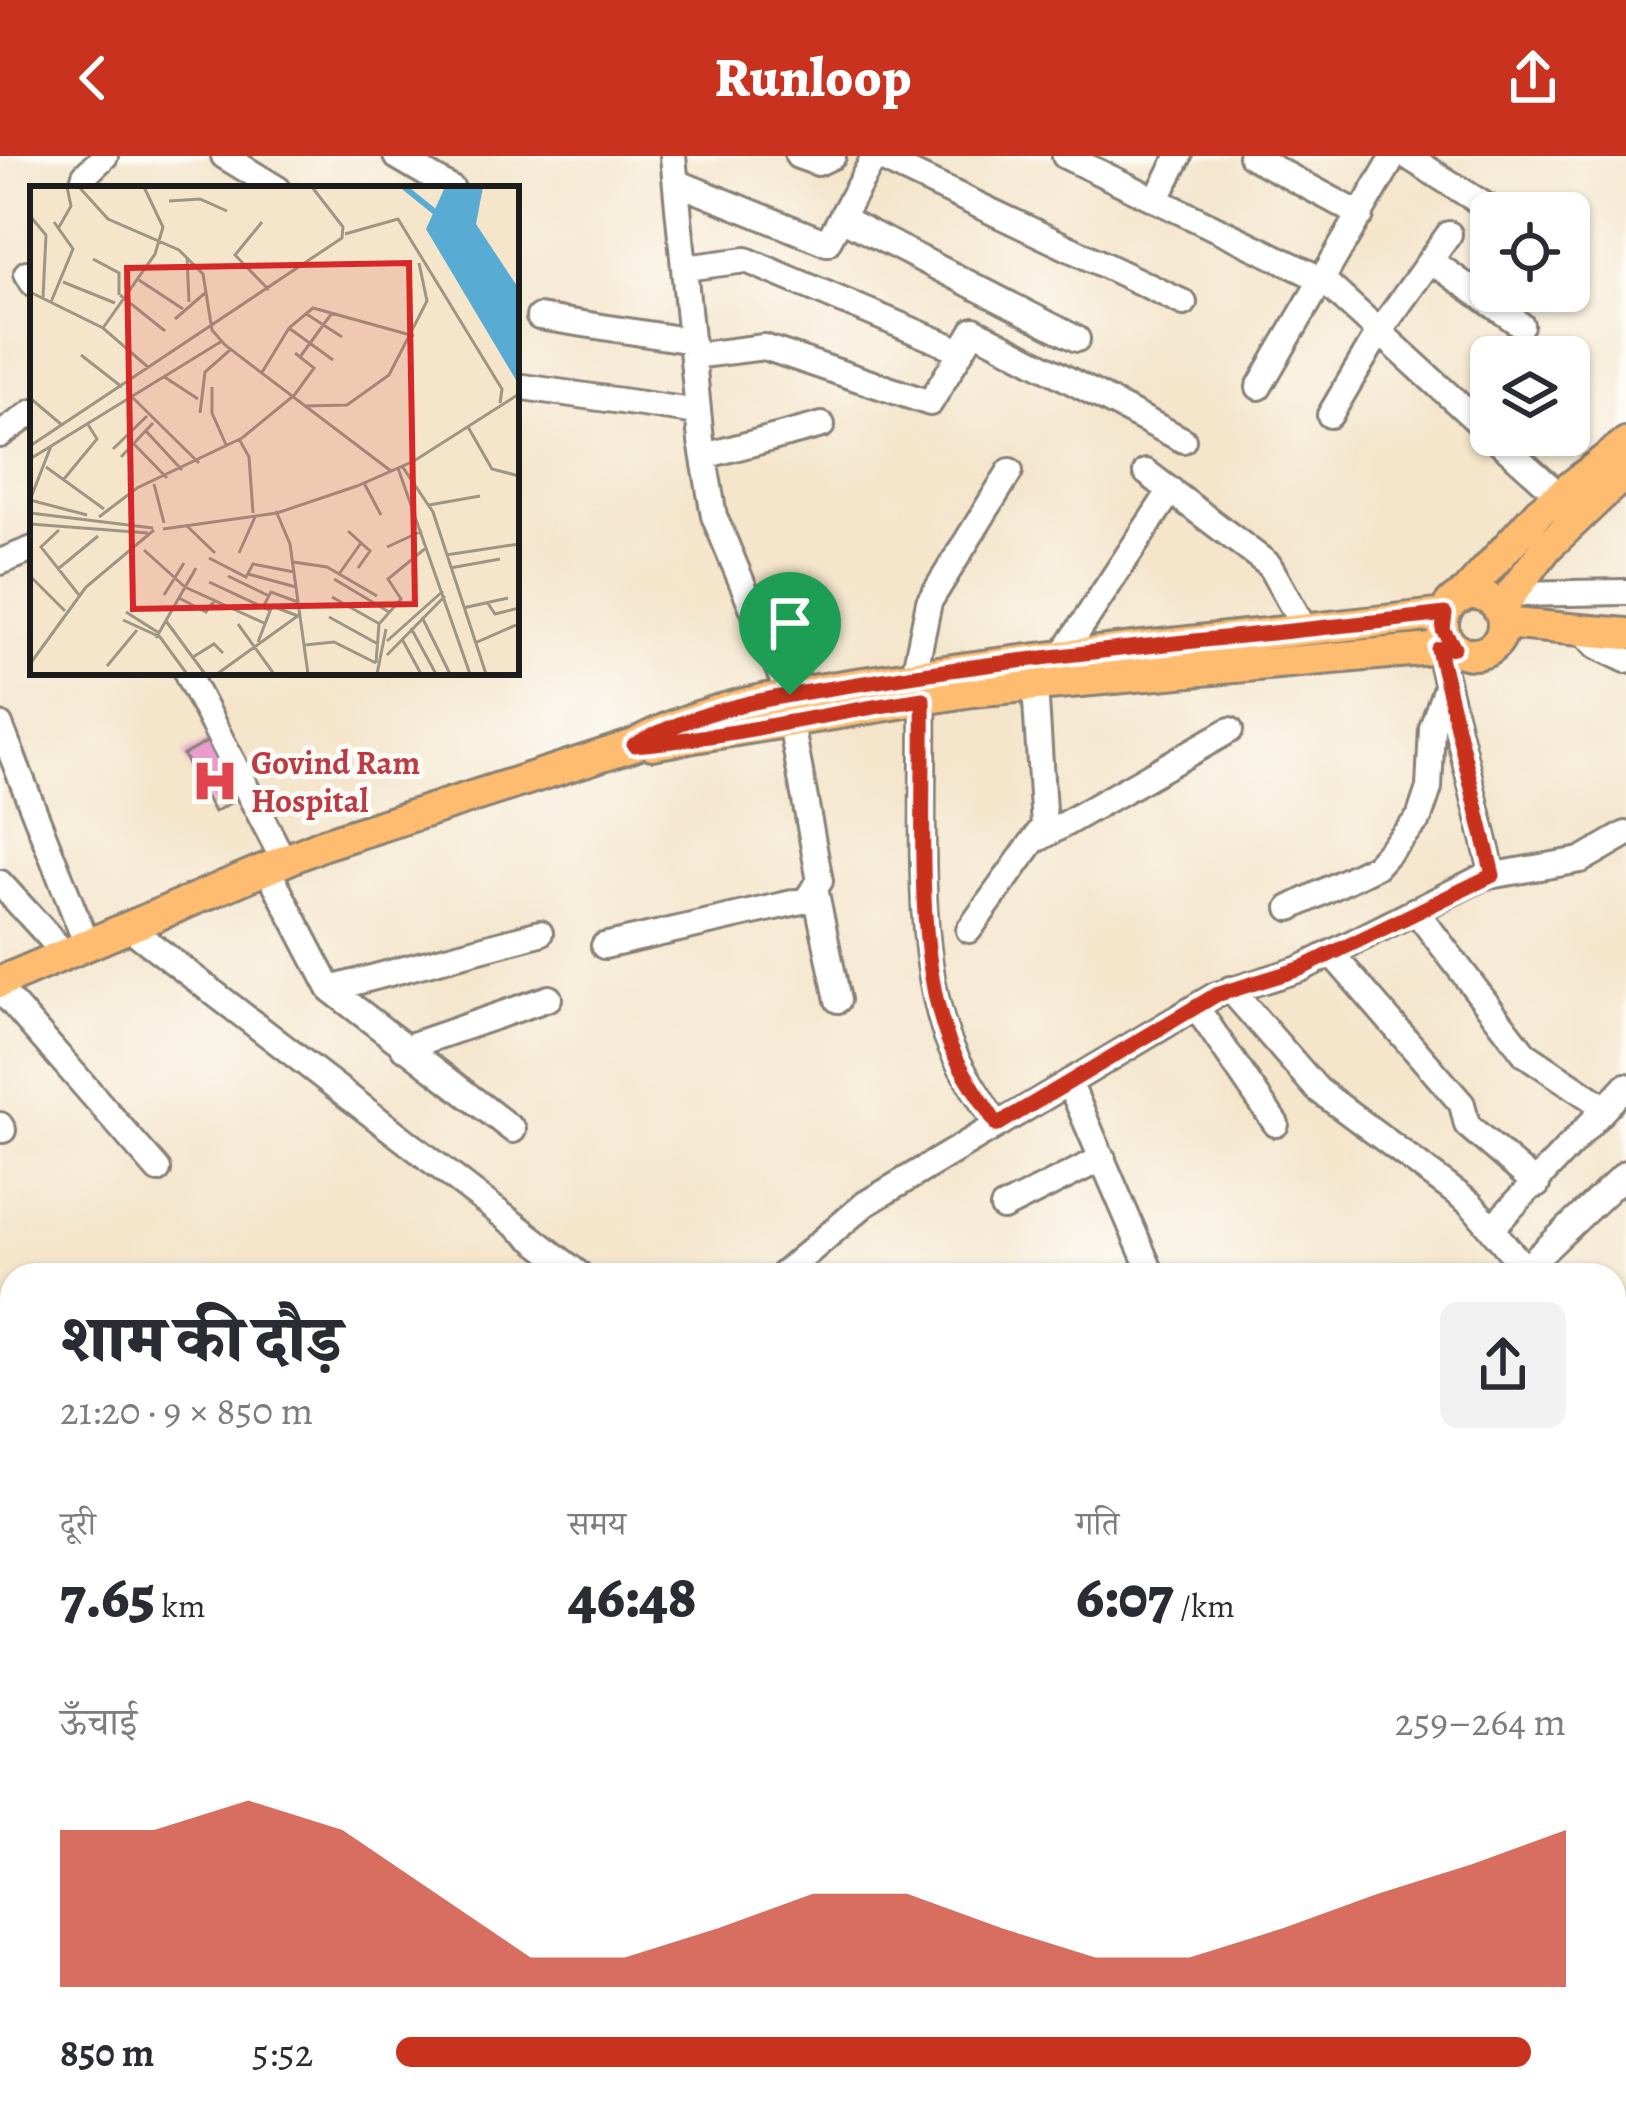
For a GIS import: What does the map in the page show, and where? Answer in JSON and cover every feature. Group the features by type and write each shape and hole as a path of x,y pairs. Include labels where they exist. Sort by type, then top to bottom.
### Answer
{"main road":[{"path":"1446,648 1443,630 1454,606 1559,495 1626,443"},
{"path":"919,687 1035,686 1446,648 1483,652 1498,641 1504,609 1546,547 1626,472"},
{"path":"0,985 275,864 634,745 674,724 792,710 1061,657 1306,631 1454,606 1482,596 1504,609 1581,630 1626,634"}],"street":[{"path":"82,186 85,175 105,156"},
{"path":"396,156 447,186"},
{"path":"673,156 698,412 714,516 792,710 820,881 816,893 838,1000"},
{"path":"798,156 818,163 833,156"},
{"path":"676,182 822,243 831,241 875,156 1184,303"},
{"path":"1064,156 1323,280 1470,414"},
{"path":"1156,200 1179,156"},
{"path":"1252,156 1361,215"},
{"path":"1259,387 1394,156"},
{"path":"1407,156 1470,196"},
{"path":"235,159 274,186"},
{"path":"843,219 1077,339"},
{"path":"1330,415 1379,332 1449,234"},
{"path":"686,268 746,260 959,350"},
{"path":"1430,260 1521,326"},
{"path":"539,317 693,349 764,347 924,403 935,399 959,350 971,332 979,331 1183,440"},
{"path":"519,386 698,412"},
{"path":"0,435 30,414"},
{"path":"704,456 822,425"},
{"path":"1516,456 1559,495"},
{"path":"997,1125 954,1051 943,1021 927,922 919,687 928,602 1010,471"},
{"path":"1146,472 1270,566 1306,631"},
{"path":"1061,657 1171,490"},
{"path":"0,562 30,551"},
{"path":"1504,609 1626,592"},
{"path":"1581,630 1597,646 1626,660"},
{"path":"1446,648 1447,684 1493,875"},
{"path":"188,676 330,989 513,1130"},
{"path":"1290,908 1376,866 1419,818 1430,788 1434,719 1447,684"},
{"path":"1035,686 1045,813 1040,838"},
{"path":"0,725 76,950"},
{"path":"968,930 1040,838 1230,730"},
{"path":"796,1263 851,1214 1230,989 1281,976 1493,875 1581,860 1626,834"},
{"path":"0,883 76,950"},
{"path":"604,946 806,900 816,893"},
{"path":"1415,910 1525,1054 1604,1107"},
{"path":"127,926 564,1263"},
{"path":"330,989 540,933"},
{"path":"1331,953 1462,1104 1467,1125 1537,1185"},
{"path":"0,985 158,1171"},
{"path":"1230,989 1317,1089 1448,1184 1520,1263"},
{"path":"404,1048 548,998"},
{"path":"1196,1007 1276,1124"},
{"path":"1070,1082 1147,1263"},
{"path":"1492,1228 1626,1086"},
{"path":"1003,1208 1103,1158"},
{"path":"1536,1263 1626,1173"}],"building":[{"path":"212,739 243,796 214,812 183,755"}],"place":[{"name":"Govind Ram Hospital","path":"215,781"}],"route":[{"path":"1445,614 1443,630 1454,647 1438,649 1493,875 1469,882 1300,969 1216,995 997,1125 946,1036 943,1021 927,922 923,699 798,717 698,740 634,745 674,724 790,695 990,664 1445,614"}]}
